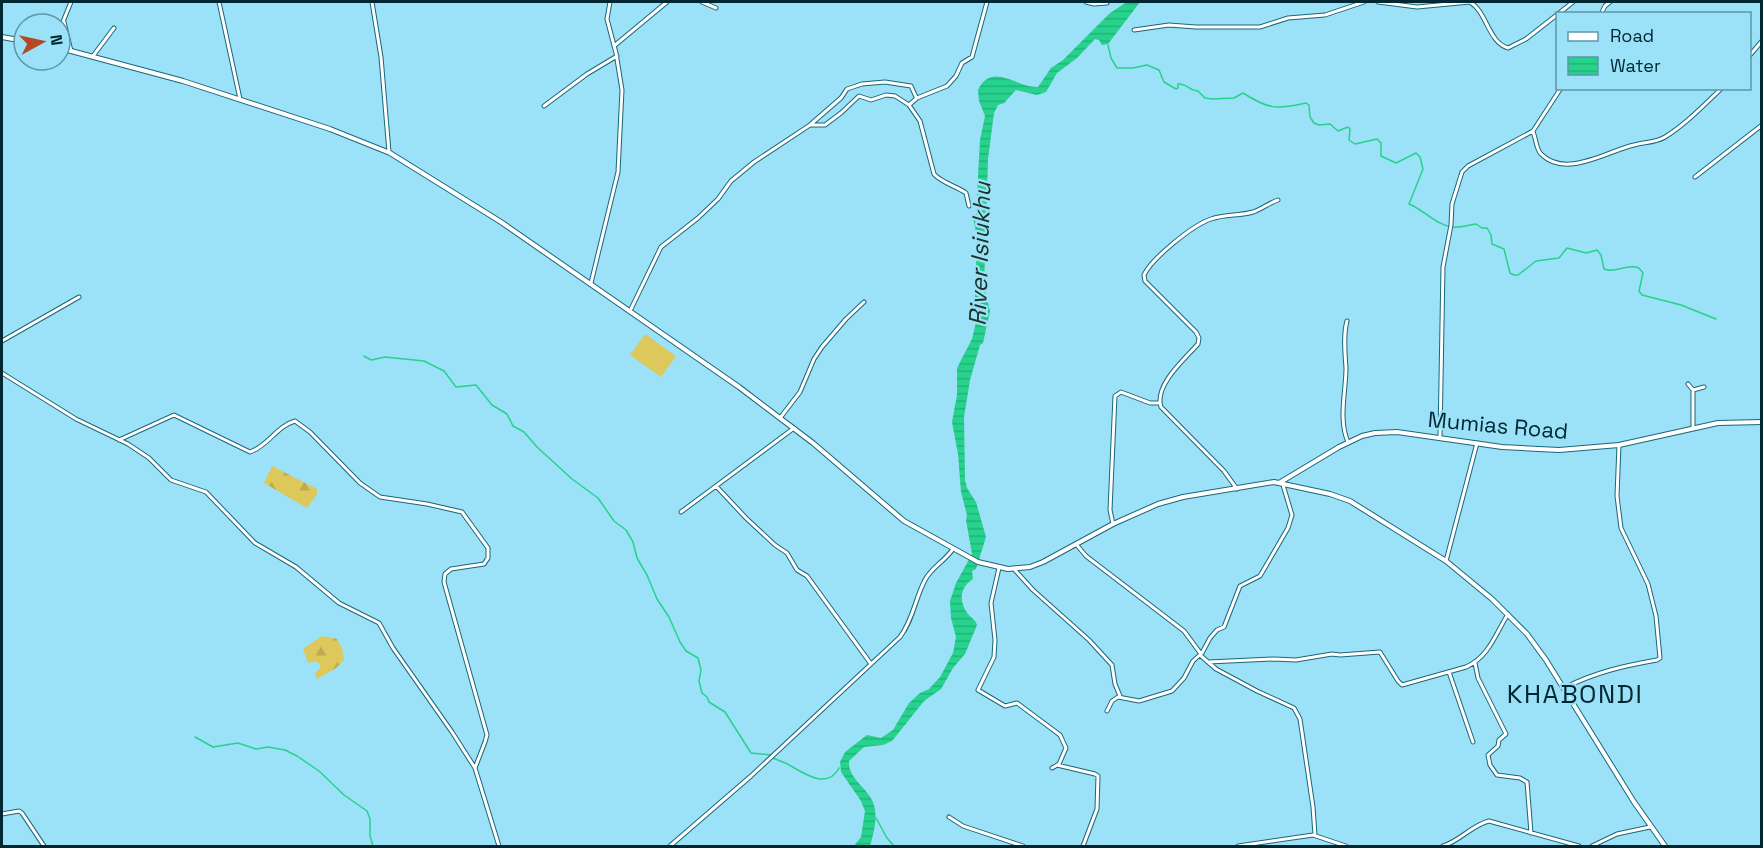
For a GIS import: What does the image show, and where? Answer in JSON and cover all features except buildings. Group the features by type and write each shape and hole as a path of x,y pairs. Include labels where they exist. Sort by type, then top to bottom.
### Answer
{"street":[{"path":"219,2 240,100"},
{"path":"372,2 381,57 388,152"},
{"path":"591,284 618,172 622,90 617,56 607,19 610,2"},
{"path":"614,46 667,2"},
{"path":"702,2 716,8"},
{"path":"909,105 916,98 947,86 962,63 972,57 987,2"},
{"path":"1086,2 1107,3"},
{"path":"1134,30 1169,25 1260,27 1288,18 1325,15 1364,2"},
{"path":"1378,2 1417,7 1470,2 1479,9 1499,42 1508,48 1526,39 1556,16"},
{"path":"1560,12 1573,2"},
{"path":"93,56 114,28"},
{"path":"1751,53 1761,41"},
{"path":"72,51 162,75 330,129 388,152 501,222 794,428 904,521 978,562 999,568 1014,569 1038,564 1113,524 1168,501 1237,489 1281,484 1330,494 1350,501 1446,561 1508,614 1536,645 1650,827 1665,846"},
{"path":"544,106 587,74 617,56"},
{"path":"630,311 661,247 714,204 730,181 810,125 841,98 847,89 862,84 885,82 912,86 916,98"},
{"path":"1440,437 1442,272 1451,227 1452,204 1464,169 1533,131 1560,90"},
{"path":"1533,131 1539,151 1545,157 1560,163 1585,161 1663,138 1720,90"},
{"path":"810,125 825,125 858,96 871,100 886,95 896,96 909,105 920,122 934,174 965,192 969,206"},
{"path":"1695,177 1761,125"},
{"path":"1237,489 1224,471 1159,404 1160,392 1169,377 1197,344 1199,338 1196,332 1145,281 1144,276 1145,272 1171,245 1198,225 1217,217 1253,212 1278,200"},
{"path":"2,341 79,297"},
{"path":"780,418 800,392 814,359 822,347 864,302"},
{"path":"1347,321 1343,425 1348,442"},
{"path":"2,373 61,410 149,458 171,480 198,488 210,495 247,536 296,567 339,603 379,622 393,648 475,768 499,846"},
{"path":"1688,384 1693,390 1693,428"},
{"path":"1693,390 1704,387"},
{"path":"1113,524 1110,510 1115,396 1121,392 1159,404"},
{"path":"119,440 174,415 250,452 258,449 281,428 296,421 310,432 349,473 380,497 462,512 486,543 489,552 484,564 452,569 446,572 444,577 445,592 474,683 487,735 475,768"},
{"name":"Mumias Road","path":"1281,484 1348,442 1381,432 1540,450 1579,449 1619,445 1718,423 1761,422"},
{"path":"681,512 794,428"},
{"path":"1446,561 1478,443"},
{"path":"1564,688 1608,670 1660,658 1656,616 1648,584 1621,528 1617,496 1619,445"},
{"path":"1014,569 1032,590 1089,640 1112,665 1116,688 1120,696 1136,701 1167,694 1175,689 1217,630 1225,626 1240,586 1260,576 1288,528 1292,515 1281,484"},
{"path":"716,486 746,518 787,553 796,570 807,576 871,664"},
{"path":"1076,544 1086,556 1184,631 1208,662 1297,711 1311,794 1315,835"},
{"path":"670,846 751,776 905,630 930,572 953,549"},
{"path":"999,568 991,603 995,640 994,657 978,690 1005,706 1017,703 1060,735 1066,748 1057,765 1052,768"},
{"path":"1208,662 1299,660 1332,654 1380,652 1401,685 1475,663 1490,647 1508,614"},
{"path":"1475,663 1478,678 1506,734 1499,740 1498,747 1488,755 1488,760 1497,775 1520,778 1527,782 1530,797 1531,833"},
{"path":"1449,672 1473,742"},
{"path":"1107,711 1112,701 1120,696"},
{"path":"1057,765 1098,776 1097,808 1083,846"},
{"path":"2,814 19,811 22,813 44,846"},
{"path":"949,817 963,826 1023,846"},
{"path":"1443,846 1458,840 1487,821 1577,846"},
{"path":"1592,846 1612,836 1650,827"},
{"path":"1238,846 1315,835 1346,846"}],"green space":[{"path":"645,334 676,356 661,377 630,355"},
{"path":"272,466 317,489 317,494 307,508 264,483"},
{"path":"322,636 337,639 342,648 344,660 336,668 317,679 315,673 320,668 320,664 315,661 308,663 303,649"}],"water":[{"name":"River Isiukhu","path":"1127,2 1140,2 1108,44 1102,45 1099,40 1095,39 1077,58 1057,73 1046,92 1037,95 1016,90 1004,103 998,105 994,113 988,159 984,288 990,311 983,343 980,345 970,380 964,417 965,480 976,502 986,537 976,569 972,571 973,579 965,586 962,595 965,609 977,625 965,654 953,668 941,689 924,701 892,741 883,745 864,747 849,761 851,772 869,795 875,811 870,846 854,846 861,837 865,811 861,801 841,772 840,762 845,752 867,735 881,738 893,730 909,703 920,693 929,689 940,677 953,653 956,637 951,618 950,601 956,583 972,554 952,422 957,395 957,368 972,339 978,314 975,299 977,236 973,218 976,214 980,140 985,116 979,101 978,90 990,77 1005,78 1038,87 1051,68 1063,60 1110,13"}],"waterway":[{"path":"1108,45 1111,58 1117,68 1147,65 1159,70 1164,82 1176,89 1178,84 1183,85 1198,91 1205,98 1212,99 1234,98 1243,93 1273,107 1306,103 1309,105 1310,117 1314,123 1330,124 1338,131 1348,127 1350,129 1349,140 1355,144 1377,139 1381,143 1381,156 1396,163 1416,153 1420,157 1423,169 1409,204 1446,226 1476,224 1487,228 1492,244 1504,249 1510,273 1514,275 1518,275 1536,261 1559,258 1567,248 1586,253 1597,250 1601,255 1604,269 1639,268 1643,273 1639,291 1642,295 1681,305 1716,319"},
{"path":"364,356 371,360 385,357 424,361 444,371 456,387 476,385 492,405 507,414 513,426 524,432 572,479 598,498 614,521 626,530 633,542 637,558 680,642 686,651 698,658 702,693 709,702 725,712 751,753 771,755"},
{"path":"195,737 213,747 238,743 256,749 268,747 285,750 297,756 367,811 373,846"},
{"path":"773,758 816,778 829,778 839,768"},
{"path":"876,818 894,846"}],"district":[{"name":"KHABONDI","path":"1575,694"}]}
